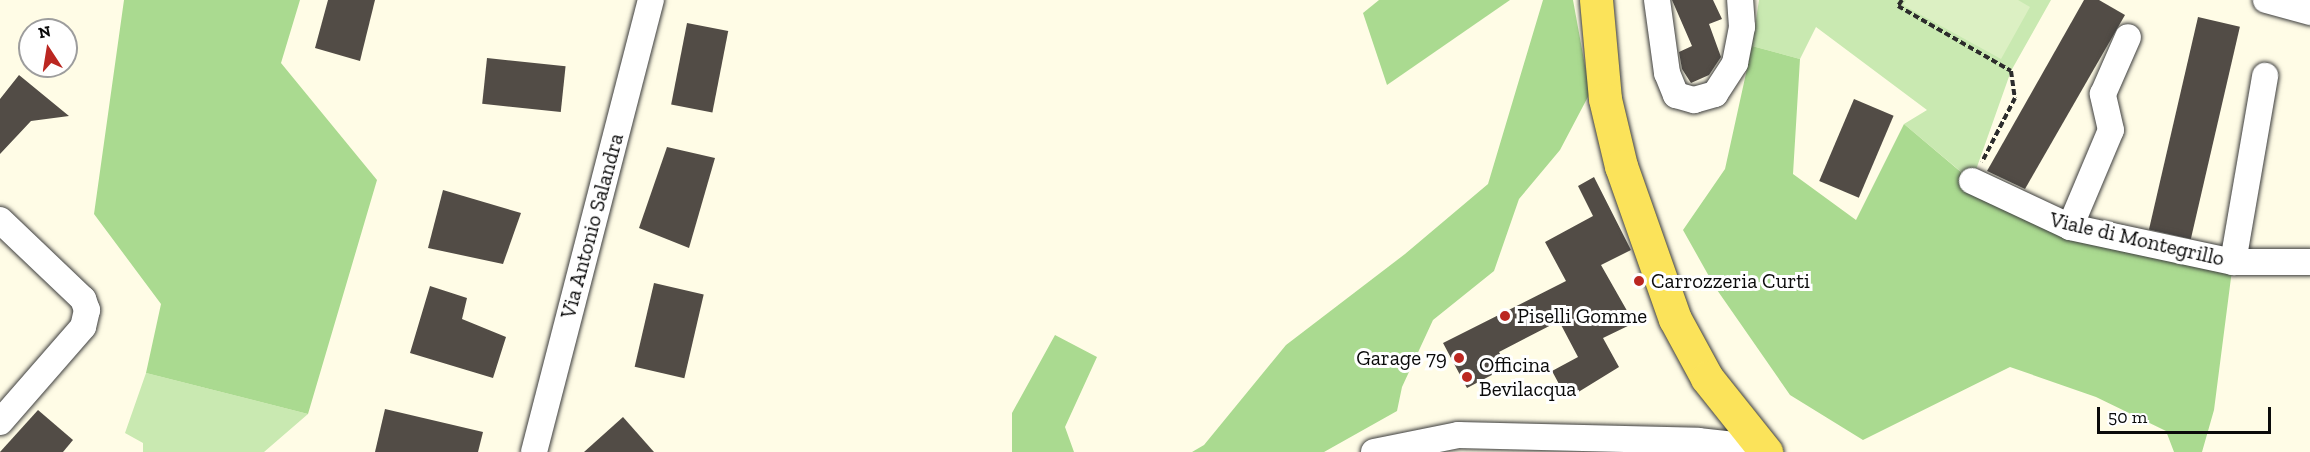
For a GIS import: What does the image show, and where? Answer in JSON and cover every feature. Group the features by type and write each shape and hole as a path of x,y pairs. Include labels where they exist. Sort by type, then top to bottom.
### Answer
{"main road":[{"path":"1596,0 1605,99 1621,166 1671,308 1707,378 1764,450"}],"street":[{"name":"Via Antonio Salandra","path":"534,452 651,0"},
{"path":"1657,0 1667,74 1676,95 1694,100 1715,94 1735,63 1742,27 1740,0"},
{"path":"2266,0 2310,12"},
{"path":"2070,227 2111,130 2103,94 2128,37"},
{"path":"2233,262 2265,76"},
{"name":"Viale di Montegrillo","path":"1972,181 2070,227 2233,262 2310,262"},
{"path":"0,220 83,298 87,310 83,327 0,422"},
{"path":"1374,452 1458,435 1698,441 1764,450"}],"path":[{"path":"1902,0 1898,6 2011,71 2015,99 1972,181"}],"green space":[{"path":"124,0 300,0 281,63 377,180 308,414 146,373 161,304 94,214"},
{"path":"1379,0 1510,0 1387,85 1363,13"},
{"path":"1543,0 1573,0 1590,93 1560,150 1519,199 1494,271 1433,320 1402,387 1397,411 1324,452 1192,452 1204,445 1286,345 1405,254 1488,184"},
{"path":"1759,0 2051,0 2011,71 1972,181 1904,124 1927,110 1816,27 1800,59 1752,46"},
{"path":"1906,0 2018,0 2030,7 2001,59 1903,5"},
{"path":"1752,46 1800,59 1793,174 1856,220 1904,124 1968,178 2232,270 2214,410 2202,452 2174,452 2166,431 2096,397 2010,367 1863,440 1790,395 1715,287 1683,230 1725,169"},
{"path":"1055,335 1097,357 1065,427 1074,452 1012,452 1012,413"},
{"path":"146,373 308,414 264,452 143,452 143,443 125,433"}],"building":[{"path":"328,0 375,0 360,61 315,48"},
{"path":"1672,0 1713,0 1722,19 1709,24 1721,57 1709,75 1691,83 1682,69 1679,52 1692,46"},
{"path":"2084,0 2099,0 2125,15 2025,189 1987,171"},
{"path":"2198,17 2240,27 2191,239 2149,229"},
{"path":"687,23 728,31 712,112 671,104"},
{"path":"487,58 566,66 561,112 482,104"},
{"path":"18,76 69,116 31,121 0,154 0,99"},
{"path":"1854,99 1894,116 1859,198 1819,181"},
{"path":"667,147 715,158 689,248 639,228"},
{"path":"1594,177 1631,250 1601,265 1634,323 1603,338 1619,367 1567,399 1552,371 1578,357 1559,321 1499,352 1507,367 1467,388 1443,343 1566,281 1545,242 1593,216 1578,186"},
{"path":"443,190 521,213 503,264 428,248"},
{"path":"654,283 704,294 684,378 635,367"},
{"path":"430,286 467,298 462,319 506,337 493,378 410,353"},
{"path":"385,409 483,432 478,452 375,452"},
{"path":"38,410 73,440 63,452 0,452"},
{"path":"623,417 654,452 584,452"}],"place":[{"name":"Carrozzeria Curti","path":"1639,281"},
{"name":"Piselli Gomme","path":"1505,316"},
{"name":"Garage 79","path":"1459,358"},
{"name":"Officina Bevilacqua","path":"1467,377"}]}
